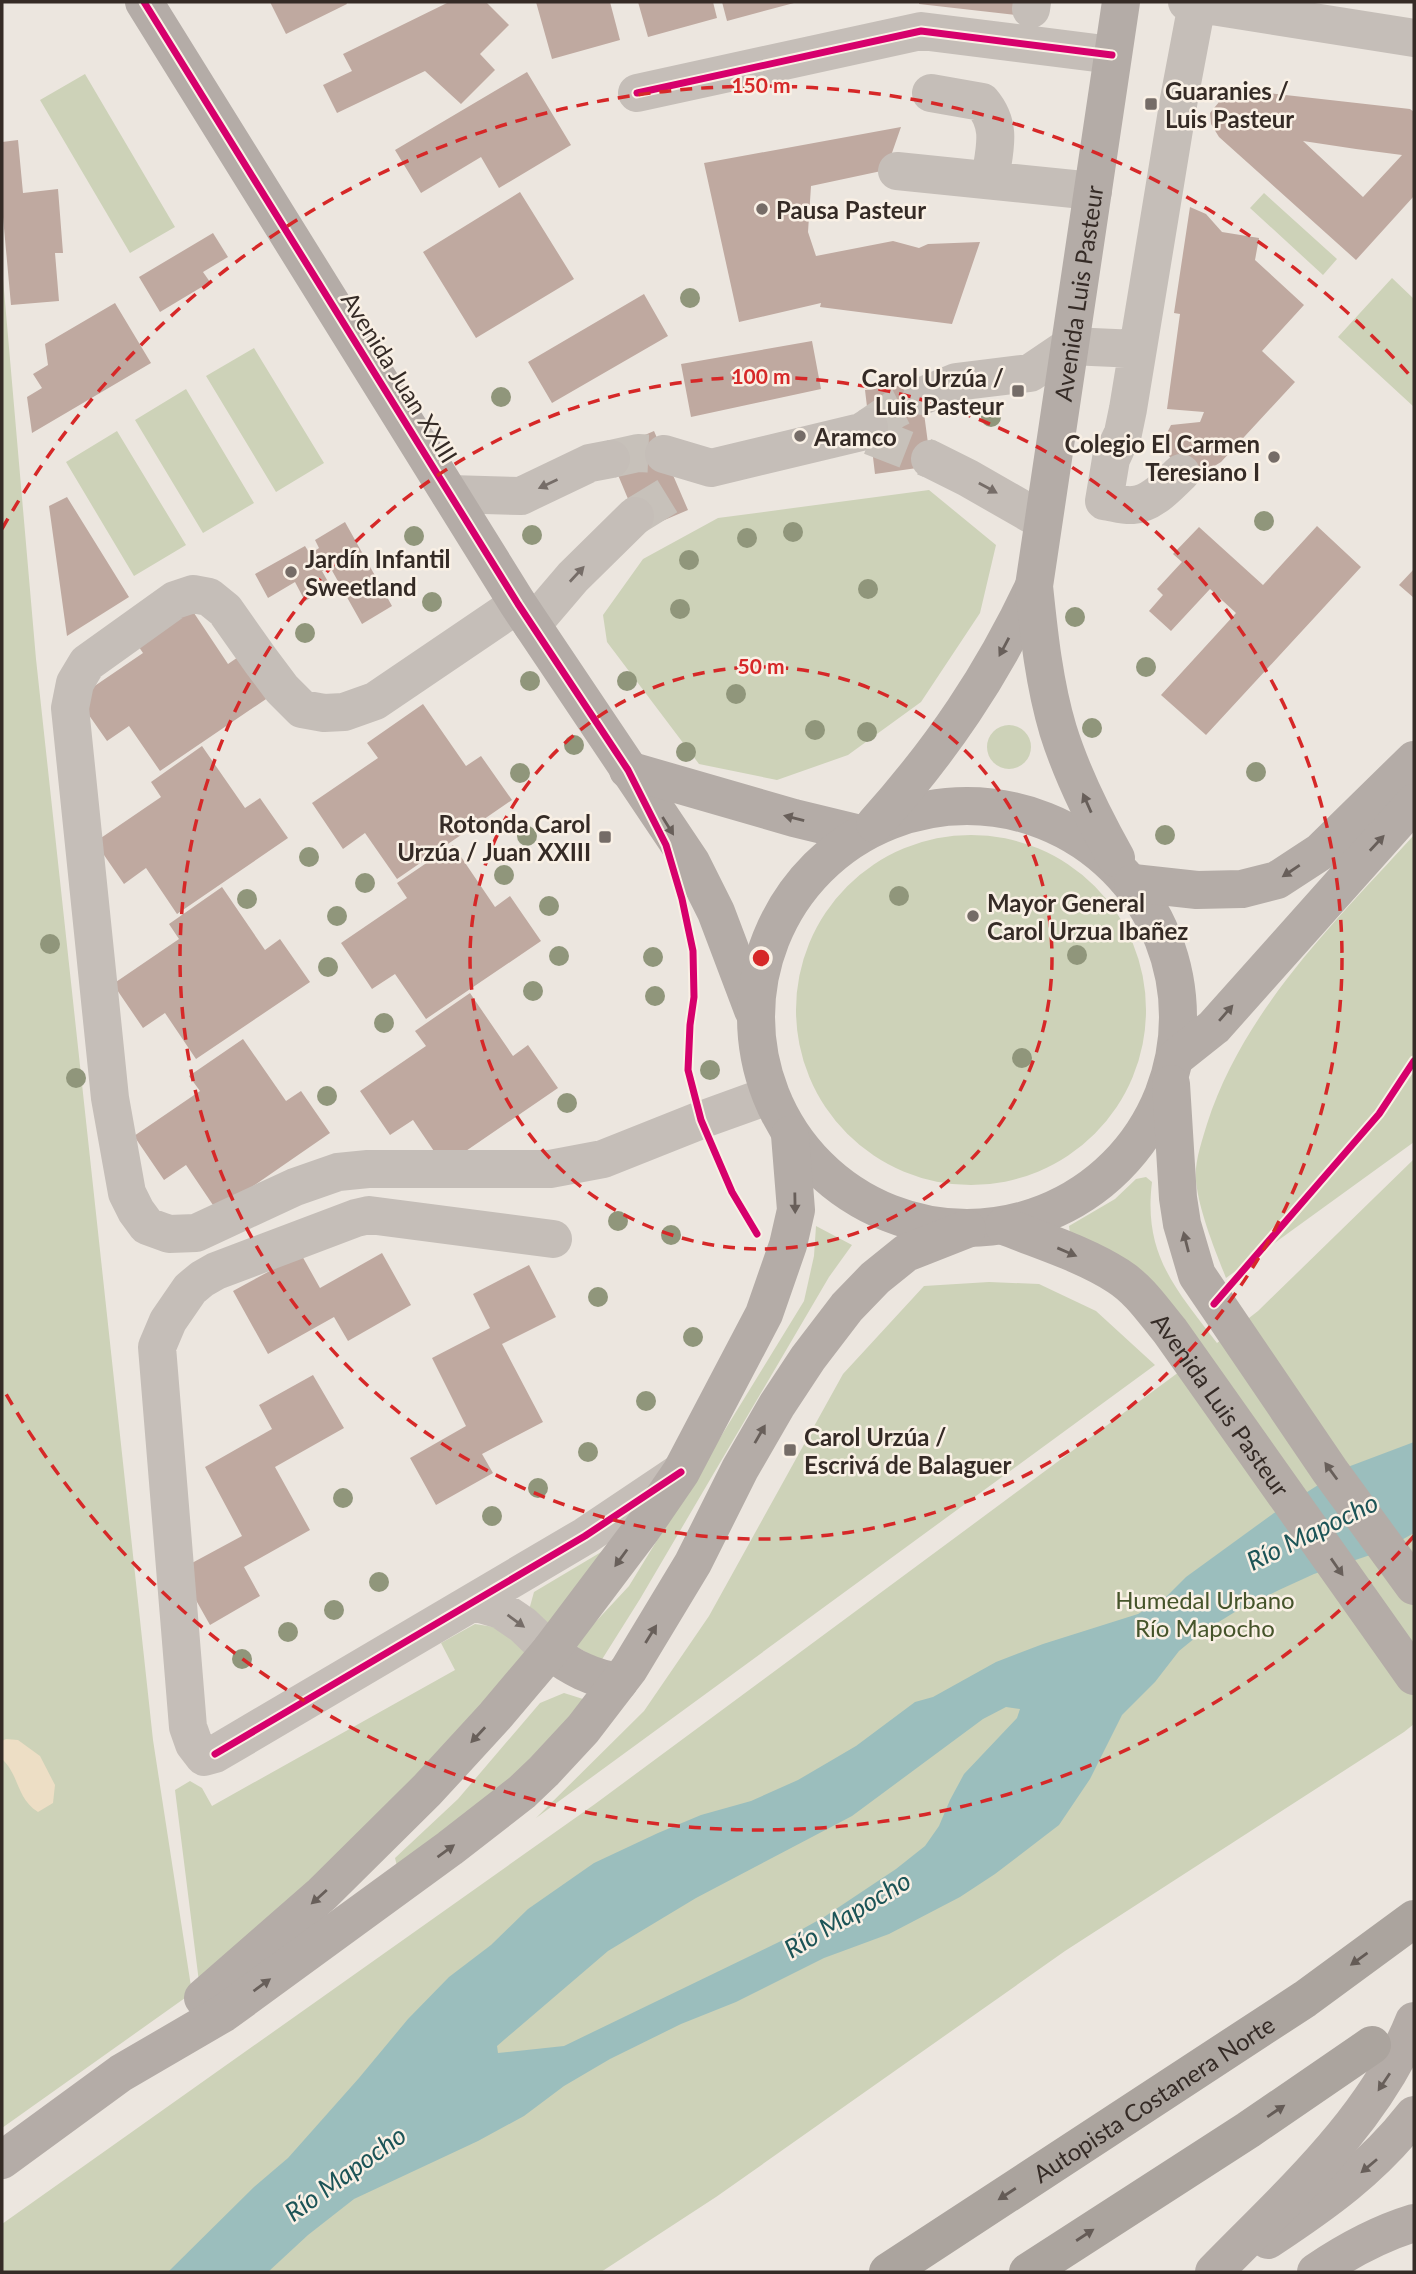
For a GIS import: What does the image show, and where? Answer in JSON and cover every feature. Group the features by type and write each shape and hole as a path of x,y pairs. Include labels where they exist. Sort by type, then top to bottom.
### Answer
{"highway":[{"name":"Autopista Costanera Norte","path":"888,2272 1305,1999 1414,1919"},
{"path":"1028,2272 1237,2137 1372,2045"}],"main road":[{"name":"Avenida Juan XXIII","path":"144,2 525,615 691,862 721,924 754,1015"},
{"name":"Avenida Luis Pasteur","path":"1121,2 1034,586 1047,683 1058,730 1090,810 1161,932 1170,958 1177,991 1178,1024 1173,1066 1174,1164 1182,1224 1197,1275 1220,1313 1414,1586"},
{"name":"Avenida Luis Pasteur","path":"867,829 926,764 973,699 1000,654 1034,586"},
{"path":"986,1228 925,1225 885,1213 849,1194 817,1167 790,1135 770,1095 759,1056 754,1015 760,972 775,931 796,893 825,860 867,829 926,811 958,808 1002,810 1043,821 1083,839 1126,873 1196,890 1242,889 1277,880 1320,852 1414,760"},
{"path":"628,771 794,818 867,829"},
{"path":"2,2160 121,2073 223,2012 485,1821 544,1772 583,1729 619,1682 686,1574 758,1437 793,1380 847,1307 893,1262 923,1244 1049,1212 1091,1189 1100,1181 1126,1157 1153,1119 1173,1066 1213,1027 1414,803"},
{"path":"121,2073 365,1854 495,1717 550,1651 642,1529 681,1472 764,1314 788,1245 796,1210 790,1135"},
{"name":"Avenida Luis Pasteur","path":"986,1228 1076,1255 1119,1276 1143,1297 1170,1331 1414,1676"},
{"path":"550,1651 583,1672 600,1679 619,1682"},
{"path":"1214,2272 1300,2183 1360,2115 1388,2077 1414,2021"},
{"path":"1220,2272 1338,2192 1378,2158 1414,2115"},
{"path":"1316,2272 1354,2247 1414,2223"}],"street":[{"path":"1181,473 1161,492 1143,502 1134,505 1104,501 1111,459 1123,433 1192,3 1414,38"},
{"path":"638,93 921,31 1112,55"},
{"path":"931,93 982,102 992,114 997,131 990,180"},
{"path":"897,171 1093,191"},
{"path":"922,396 956,383 1030,373 1070,346 1137,349"},
{"path":"679,489 711,468 867,432"},
{"path":"664,454 711,468"},
{"path":"450,494 521,496 590,464 611,459"},
{"path":"930,459 1043,521"},
{"path":"635,516 573,577 525,615 374,701 344,712 324,713 302,709 268,671 226,610 209,597 193,594 175,600 87,663 75,683 70,708 110,1098 127,1194 147,1226 169,1234 196,1233 295,1187 338,1172 368,1169 550,1170 603,1159 770,1095"},
{"path":"554,1239 384,1216 356,1218 216,1271 190,1289 168,1321 157,1347 188,1727 194,1744 204,1757 215,1754 604,1524 681,1472"},
{"path":"474,1602 501,1610 523,1625 550,1651"}],"green space":[{"path":"85,74 175,227 130,253 40,100"},
{"path":"1264,193 1337,259 1323,275 1250,208"},
{"path":"2,267 36,659 153,1740 192,1993 2,2128"},
{"path":"1392,278 1414,299 1414,407 1338,337"},
{"path":"254,348 324,463 276,492 206,376"},
{"path":"186,389 254,503 203,533 135,420"},
{"path":"117,431 186,545 134,576 66,462"},
{"path":"929,490 996,545 980,613 921,702 848,755 777,780 699,764 607,642 603,615 643,559 718,518"},
{"path":"1009,725 1018,726 1025,731 1030,738 1030,756 1025,763 1018,768 1009,769 1000,768 993,763 988,756 987,747 988,738 993,731 1000,726"},
{"path":"971,835 1005,838 1038,848 1068,864 1095,886 1117,913 1133,943 1143,976 1146,1010 1143,1044 1133,1077 1117,1107 1095,1134 1068,1156 1038,1172 1005,1182 971,1185 937,1182 904,1172 874,1156 847,1134 825,1107 809,1077 799,1044 796,1010 799,976 809,943 825,913 847,886 874,864 904,848 937,838"},
{"path":"1414,835 1414,1142 1226,1278 1204,1217 1196,1174 1207,1124 1223,1082 1268,1005 1295,969"},
{"name":"Humedal Urbano Río Mapocho","path":"1414,1159 1414,1724 1404,1732 1065,1951 716,2197 601,2272 2,2272 2,2224 595,1804 1206,1352 1070,1234 1069,1226 1115,1199 1136,1179 1146,1177 1152,1182 1153,1230 1166,1270 1176,1288 1217,1343 1258,1311"},
{"path":"816,1226 852,1245 829,1277 601,1661 574,1645 629,1586 804,1301 814,1256"},
{"path":"989,1282 1039,1284 1096,1311 1155,1365 536,1818 644,1711 709,1616 843,1374 924,1286"},
{"path":"623,1539 554,1633 529,1610 534,1592"},
{"path":"475,1624 500,1628 531,1658 451,1753 200,1990 175,1790 190,1781 202,1788 212,1806 455,1670 441,1643"},
{"path":"564,1693 583,1699 584,1707 513,1781 397,1866 395,1858 458,1799 540,1703"}],"sand":[{"path":"18,1740 40,1756 55,1785 53,1803 38,1812 26,1800 2,1759 2,1741"}],"water":[{"name":"Río Mapocho","path":"1414,1442 1414,1533 1382,1551 1314,1574 1279,1590 1238,1610 1201,1633 1179,1651 1155,1682 1122,1715 1090,1779 1059,1825 995,1874 960,1897 889,1934 824,1958 736,2002 681,2024 610,2059 564,2086 524,2116 478,2141 354,2199 308,2235 268,2272 168,2272 254,2187 288,2158 408,2019 449,1977 491,1945 528,1909 594,1863 701,1815 751,1801 798,1780 856,1746 915,1702 933,1697 996,1662 1138,1614 1167,1596 1186,1577 1274,1513 1345,1468","holes":["1006,1707 1020,1709 1017,1718 964,1774 939,1826 925,1846 896,1869 824,1917 781,1941 564,2046 498,2053 497,2046 608,1951 696,1898 852,1816 983,1719"]}],"building":[{"path":"270,2 346,2 347,4 286,34"},
{"path":"449,2 486,2 509,25 480,54 495,70 461,104 425,71 337,113 323,85 352,71 343,54"},
{"path":"536,2 610,2 620,40 552,59"},
{"path":"638,2 713,2 717,18 648,37"},
{"path":"722,2 794,2 794,3 727,21"},
{"path":"919,2 1018,2 1016,15"},
{"path":"527,72 571,145 499,188 481,157 421,193 395,150"},
{"path":"1251,91 1410,109 1414,112 1414,196 1356,260 1219,137 1211,124 1210,113 1219,102 1234,93","holes":["1303,141 1402,155 1363,197"]},
{"name":"Pausa Pasteur","path":"901,127 886,170 811,186 808,232 816,256 893,241 919,248 928,244 980,242 952,324 820,307 821,303 739,322 704,163"},
{"path":"18,140 23,193 58,189 63,253 55,253 59,301 11,305 2,206 2,142"},
{"path":"520,192 574,279 476,338 423,252"},
{"path":"1190,207 1206,214 1222,232 1259,238 1255,260 1304,305 1262,351 1295,382 1221,462 1194,474 1176,468 1167,452 1164,439 1171,425 1200,422 1204,412 1167,409 1180,314 1174,313"},
{"path":"213,233 228,257 203,272 210,282 160,312 139,277"},
{"path":"644,294 668,336 552,403 528,362"},
{"path":"115,303 151,363 32,433 27,397 42,388 33,374 48,365 45,344"},
{"path":"812,341 821,389 691,417 681,364"},
{"path":"920,383 931,466 875,474 865,390"},
{"path":"654,431 688,510 641,530 608,451"},
{"path":"67,497 129,597 67,636 49,506"},
{"name":"Jardín Infantil Sweetland","path":"345,522 392,606 362,624 330,567 322,571 331,587 305,601 295,582 268,598 255,574 305,546 310,554 319,548 315,540"},
{"path":"1317,526 1361,567 1206,735 1161,695 1236,613 1210,589 1171,631 1149,611 1163,595 1157,589 1182,562 1173,554 1199,527 1263,585"},
{"path":"1414,569 1414,598 1399,585"},
{"path":"186,601 228,664 244,653 272,695 160,771 129,726 107,741 77,698 143,653 133,638"},
{"path":"423,704 466,766 481,756 512,800 397,879 365,833 343,849 312,803 378,758 367,743"},
{"path":"202,746 245,808 260,798 288,838 177,914 146,868 124,884 95,842 161,797 151,782"},
{"path":"453,845 495,907 510,896 541,941 426,1019 395,974 372,989 341,943 407,898 397,883"},
{"path":"222,887 265,950 280,939 310,982 196,1059 165,1013 143,1028 113,984 179,939 169,924"},
{"path":"470,993 513,1056 528,1045 558,1088 444,1166 413,1120 390,1135 360,1091 426,1046 415,1031"},
{"path":"243,1039 286,1101 301,1091 330,1133 217,1211 186,1165 164,1180 134,1136 200,1091 189,1076"},
{"path":"382,1253 411,1305 348,1341 334,1317 268,1354 233,1291 301,1254 320,1288"},
{"path":"529,1265 556,1317 502,1344 543,1422 482,1454 493,1473 436,1505 410,1458 466,1426 432,1358 490,1328 473,1294"},
{"path":"313,1375 344,1428 275,1467 310,1530 244,1567 260,1596 210,1625 179,1570 242,1536 205,1467 272,1429 259,1405"}],"tunnel":[{"path":"869,427 922,396"},
{"path":"871,436 930,459"},
{"path":"611,459 638,453 664,454"},
{"path":"635,516 679,489"}],"cycle path":[{"path":"144,2 518,604 628,770 666,845 682,899 693,951 694,997 688,1070 701,1120 732,1192 757,1234"},
{"path":"637,93 921,31 1112,55"},
{"path":"1214,1304 1379,1114 1414,1061"},
{"path":"215,1754 585,1536 681,1472"}],"place":[{"name":"Guaranies / Luis Pasteur","path":"1151,104"},
{"name":"Pausa Pasteur","path":"762,209"},
{"name":"Carol Urzúa / Luis Pasteur","path":"1018,391"},
{"name":"Aramco","path":"800,436"},
{"name":"Colegio El Carmen Teresiano I","path":"1274,457"},
{"name":"Jardín Infantil Sweetland","path":"291,572"},
{"name":"Rotonda Carol Urzúa / Juan XXIII","path":"605,837"},
{"name":"Mayor General Carol Urzua Ibañez","path":"973,916"},
{"name":"Carol Urzúa / Escrivá de Balaguer","path":"790,1450"}]}
